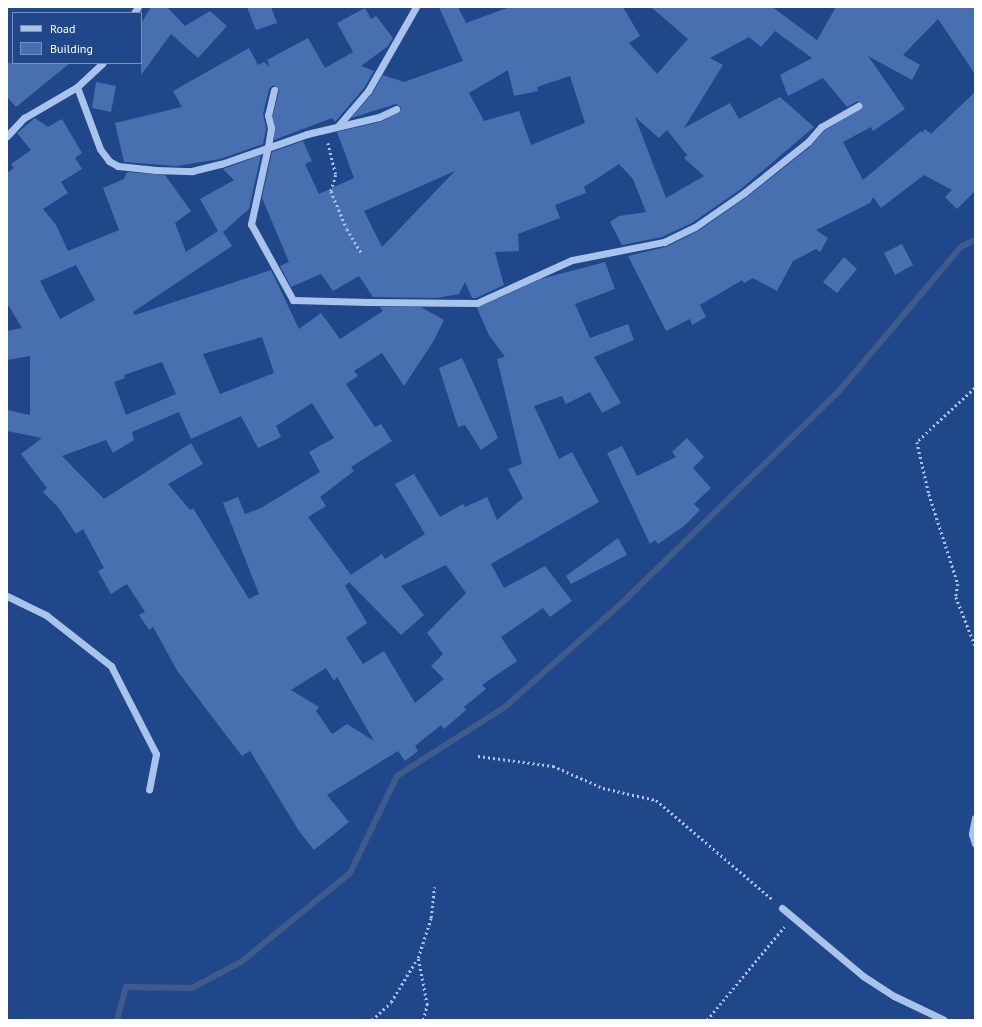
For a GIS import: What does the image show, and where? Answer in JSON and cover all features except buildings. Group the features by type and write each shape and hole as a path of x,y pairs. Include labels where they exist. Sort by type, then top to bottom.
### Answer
{"street":[{"path":"338,127 368,90 416,7"},
{"path":"7,136 24,118 78,87 102,64"},
{"path":"78,87 100,149 109,161 118,166 192,170 220,164 268,146 379,117 396,109"},
{"path":"274,90 268,115 271,128 268,146 251,224 293,300 477,303 572,260 664,242 695,227 796,152 821,127 858,106"},
{"path":"7,596 46,615 111,666 156,754 149,789"},
{"path":"975,818 972,834 975,844"},
{"path":"782,908 863,976 894,996 944,1020"}],"path":[{"path":"338,127 327,137 336,175 331,191 347,229 361,252"},
{"path":"975,388 917,442 933,508 958,584 956,597 975,645"},
{"path":"478,756 553,766 603,788 656,800 782,908"},
{"path":"372,1020 391,1002 418,958 431,918 434,887"},
{"path":"707,1020 792,916"},
{"path":"418,958 427,1005 423,1020"}],"waterway":[{"path":"117,1020 126,987 192,988 241,962 350,873 397,776 505,707 623,602 840,390 961,247 975,240"}]}
